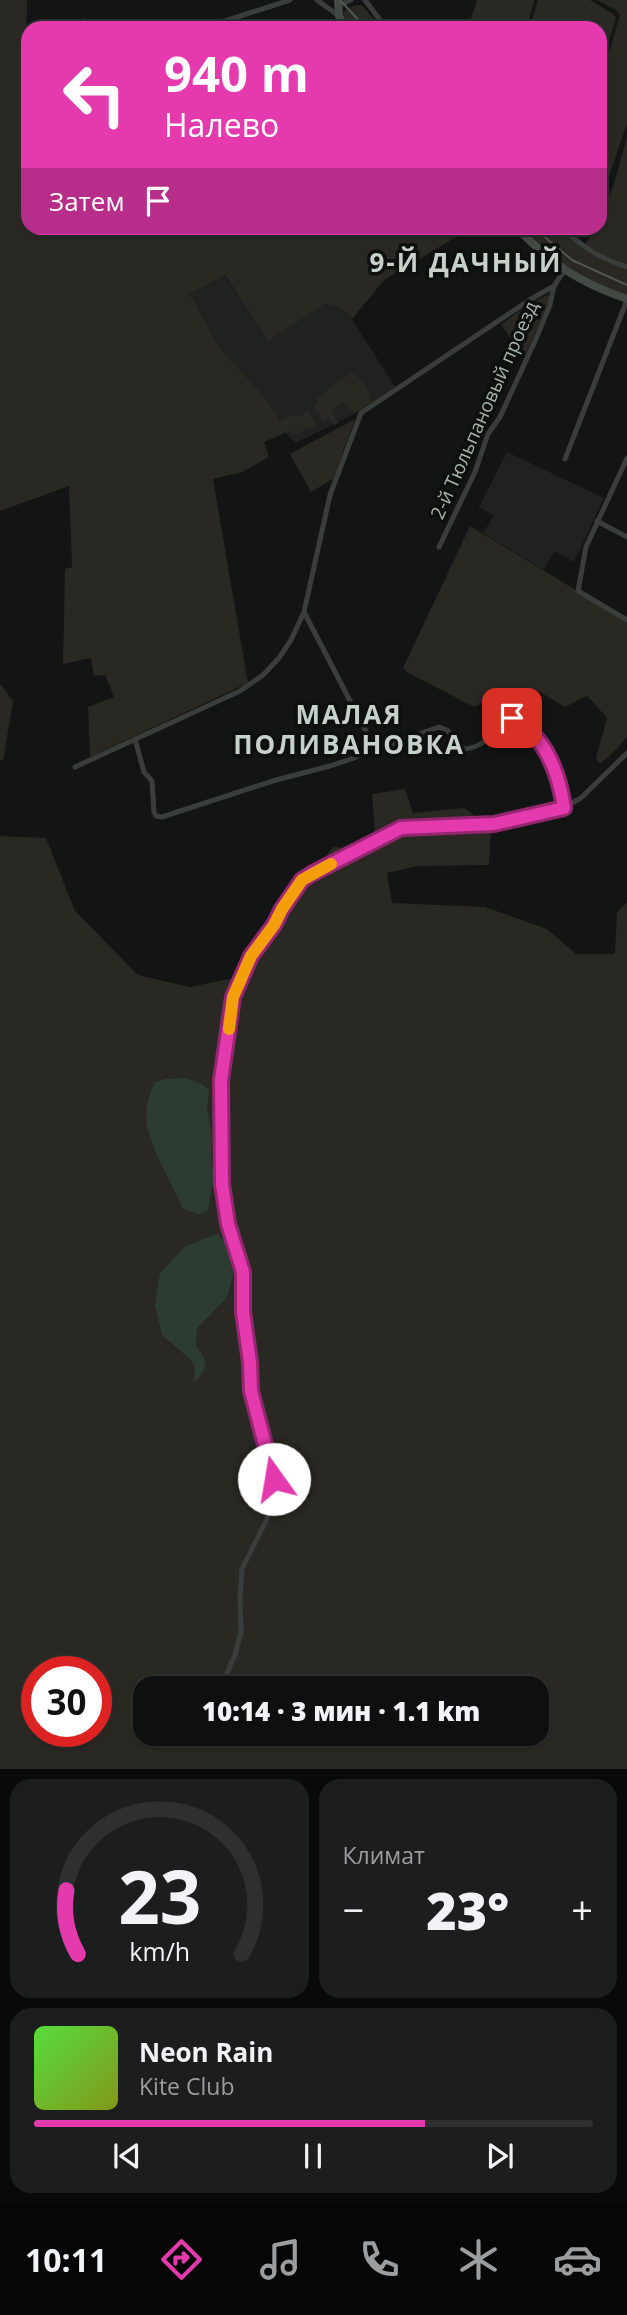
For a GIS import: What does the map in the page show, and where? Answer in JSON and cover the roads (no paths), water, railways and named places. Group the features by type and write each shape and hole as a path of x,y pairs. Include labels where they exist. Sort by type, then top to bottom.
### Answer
{"main road":[{"path":"338,2 342,21"},
{"path":"524,235 564,271 595,288 627,300"}],"street":[{"path":"224,21 289,0"},
{"path":"317,0 339,16"},
{"path":"338,2 351,0"},
{"path":"365,0 381,21"},
{"path":"569,235 585,249 606,261 627,267"},
{"path":"75,767 251,685 279,658 304,612 330,495 361,413 554,286 564,271"},
{"name":"2-й Тюльпановый проезд","path":"439,547 475,472 488,434 500,417 535,341 550,305 554,286"},
{"path":"565,459 627,300"},
{"path":"627,458 624,476 597,521 586,547 578,591 627,620"},
{"path":"597,521 627,537"},
{"path":"304,612 374,747"},
{"path":"135,739 144,772 152,781 154,812 156,817 162,817 276,780 330,766 374,747 380,748 439,727 447,730 464,749 468,749 482,744 512,718 522,724 546,751 560,783 564,808"},
{"path":"226,1676 241,1632 242,1569 274,1499 274,1479 251,1391 243,1312 243,1272 228,1224 222,1184 221,1080 233,997 251,956 302,880 313,873 401,828 494,824 564,808 581,798 627,753"}],"tram line":[{"path":"340,0 360,21"},
{"path":"542,235 572,260 627,285"}],"district":[{"name":"9-Й ДАЧНЫЙ","path":"466,262"},
{"name":"МАЛАЯ ПОЛИВАНОВКА","path":"349,729"}]}
